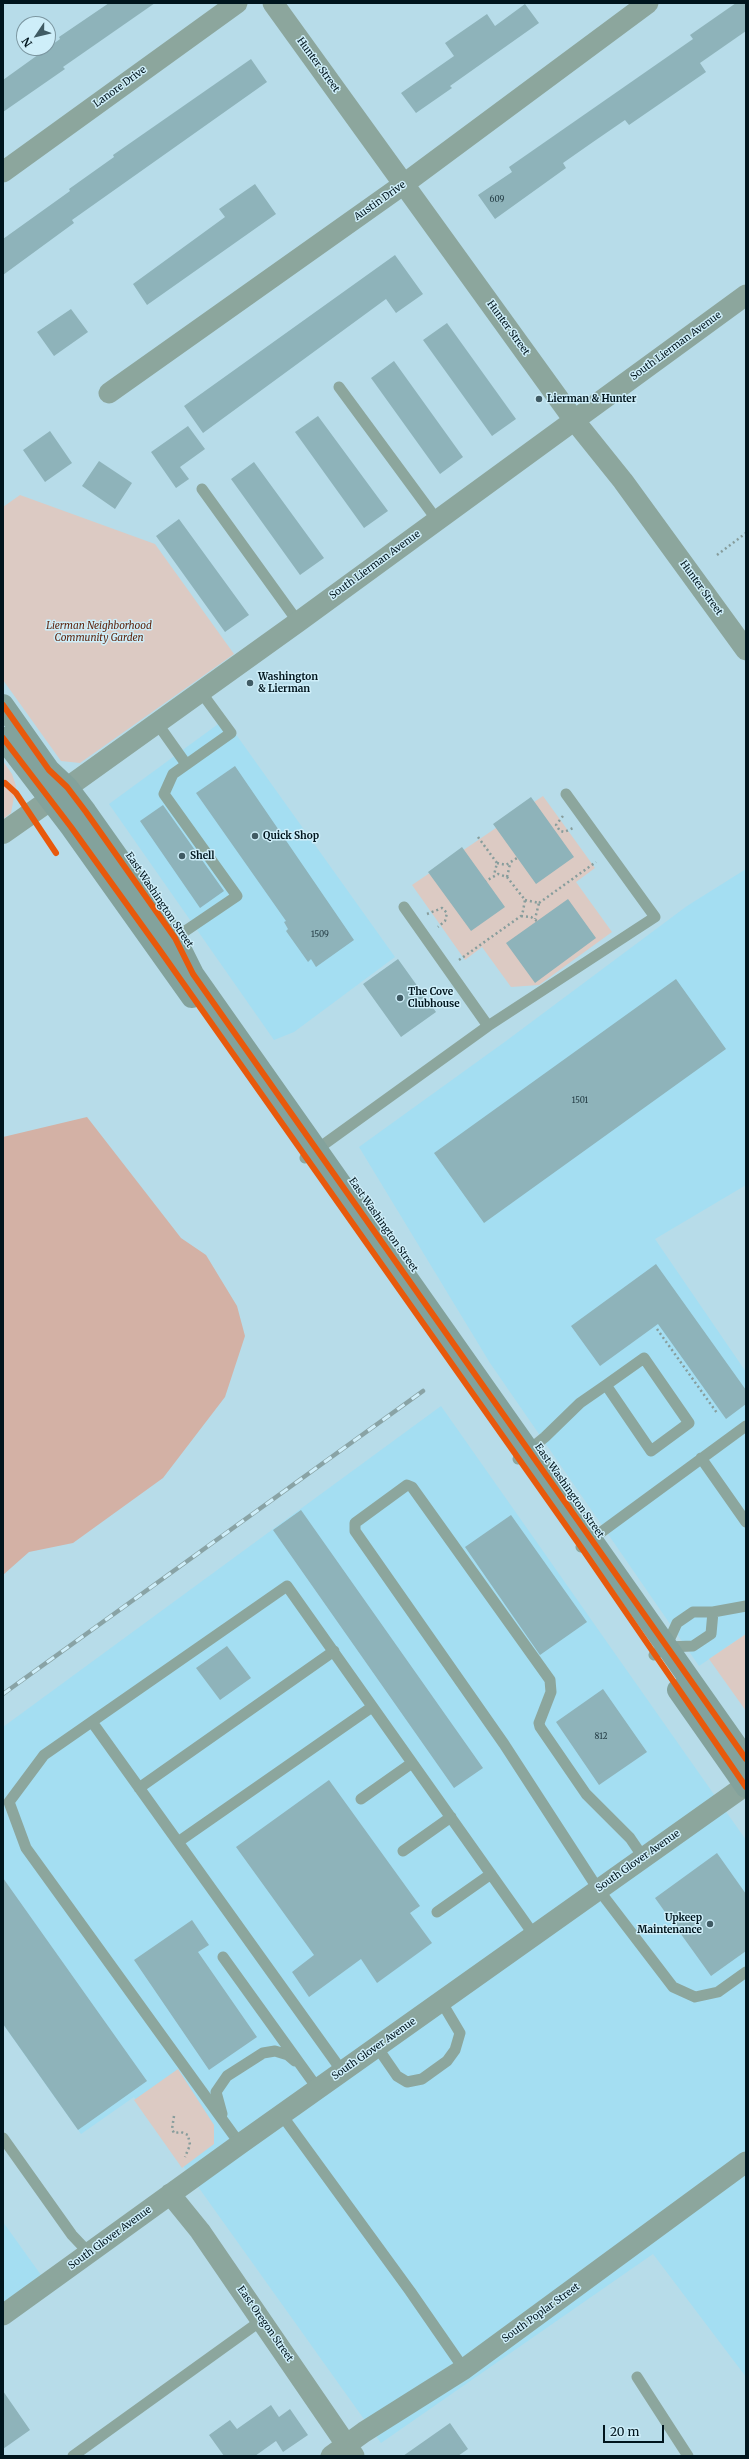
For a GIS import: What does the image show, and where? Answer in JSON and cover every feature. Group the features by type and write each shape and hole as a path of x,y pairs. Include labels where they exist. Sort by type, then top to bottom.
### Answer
{"main road":[{"path":"3,706 49,770 59,794"},
{"path":"3,738 59,794 167,944 311,1154 586,1543 660,1651 746,1786"},
{"path":"660,1651 746,1759"}],"street":[{"name":"Lanore Drive","path":"3,172 237,3"},
{"name":"Hunter Street","path":"273,3 574,420 623,481 746,650"},
{"name":"Austin Drive","path":"109,393 404,184 648,3"},
{"name":"South Lierman Avenue","path":"3,834 298,622 746,295"},
{"name":"South Glover Avenue","path":"3,2315 170,2194 234,2136 282,2114 643,1857 746,1786"},
{"name":"South Poplar Street","path":"344,2452 464,2369 746,2162"},
{"name":"East Oregon Street","path":"170,2194 200,2231 262,2320 344,2452"}],"lane":[{"path":"339,387 437,520"},
{"path":"202,489 298,622"},
{"path":"167,944 237,896 164,794 173,774 231,733 201,692"},
{"path":"157,723 186,764"},
{"path":"311,1154 488,1026 655,917 566,794"},
{"path":"404,908 488,1026"},
{"path":"524,1454 580,1403 644,1358 689,1422 650,1450 606,1385"},
{"path":"586,1543 746,1426"},
{"path":"701,1458 746,1522"},
{"path":"643,1857 630,1838 586,1794 540,1727 539,1723 551,1692 550,1680 412,1487 407,1485 356,1523 355,1531 504,1744 598,1889 673,1987 695,1997 718,1992 746,1972"},
{"path":"234,2136 26,1848 9,1802 44,1755 287,1586 534,1935"},
{"path":"660,1651 677,1623 694,1612 713,1612 746,1606"},
{"path":"660,1651 694,1646 711,1634 713,1612"},
{"path":"139,1788 334,1651"},
{"path":"178,1842 372,1707"},
{"path":"92,1722 342,2071"},
{"path":"361,1799 412,1763"},
{"path":"404,1851 451,1817"},
{"path":"437,1912 491,1874"},
{"path":"223,1957 318,2089"},
{"path":"377,2047 397,2076 407,2082 422,2079 447,2061 455,2050 460,2033 440,2002"},
{"path":"234,2136 220,2112 216,2092 227,2076 263,2053 275,2051 288,2055 306,2071"},
{"path":"282,2114 410,2291 464,2369"},
{"path":"3,2138 58,2217 89,2253"},
{"path":"73,2456 262,2320"},
{"path":"637,2377 688,2456"}],"path":[{"path":"716,555 746,533"},
{"path":"478,837 497,863"},
{"path":"521,916 536,920 539,903 609,853"},
{"path":"497,863 510,863 517,858"},
{"path":"494,875 497,863"},
{"path":"507,877 510,863"},
{"path":"486,881 494,875 503,874 525,900 539,903"},
{"path":"448,968 521,916 525,900"},
{"path":"657,1329 717,1412"},
{"path":"174,2116 172,2130 174,2133 182,2132 188,2135 190,2145 184,2159"}],"shaded area":[{"path":"225,719 395,957 294,1032 274,1040 109,804"},
{"path":"746,869 746,1185 655,1239 746,1372 746,1634 699,1666 490,1363 359,1147 506,1041 687,906"},
{"path":"87,1117 181,1238 206,1255 237,1306 245,1336 225,1397 163,1478 73,1543 29,1552 3,1575 3,1137"},
{"path":"441,1406 746,1840 746,2377 653,2254 381,2443 134,2097 81,2134 3,2024 3,1727"},
{"path":"3,2222 41,2275 3,2303"}],"green space":[{"name":"Lierman Neighborhood Community Garden","path":"20,495 155,544 234,654 80,763 61,761 3,680 3,507"},
{"path":"3,761 12,774 16,786 11,813 3,819"},
{"path":"543,796 595,868 576,882 612,932 539,985 511,987 482,947 465,960 412,885"},
{"path":"746,1634 746,1711 709,1659"},
{"path":"178,2069 214,2125 214,2144 182,2168 134,2100"}],"building":[{"path":"109,3 155,3 63,67 65,69 3,112 3,80 36,56 56,56 56,42 60,39 59,37"},
{"path":"736,3 746,3 746,31 700,63 706,72 629,125 625,120 593,142 563,163 566,168 495,219 478,195 512,172 509,167 693,39 690,35"},
{"path":"525,4 539,23 450,86 452,88 416,113 401,93 454,56 445,43 487,14 495,26"},
{"path":"251,59 267,82 72,220 74,223 3,275 3,239 70,191 69,189 114,157 113,155"},
{"path":"255,184 276,214 147,305 133,284 225,217 219,209"},
{"path":"395,255 423,294 396,313 386,299 203,433 184,406"},
{"path":"71,309 88,332 54,356 37,332"},
{"path":"447,323 516,419 492,436 423,340"},
{"path":"394,361 463,457 440,474 371,378"},
{"path":"318,416 388,511 364,528 295,432"},
{"path":"188,426 205,449 180,467 189,479 176,488 151,452"},
{"path":"50,431 72,463 45,482 23,450"},
{"path":"99,461 132,483 115,509 82,486"},
{"path":"254,462 324,558 300,575 231,479"},
{"path":"179,519 249,615 225,632 156,536"},
{"name":"Quick Shop","path":"235,766 354,940 316,967 311,959 308,962 286,931 288,929 284,922 286,921 196,793"},
{"path":"531,797 574,857 536,884 493,824"},
{"name":"Shell","path":"163,805 224,891 200,908 140,821"},
{"path":"462,847 505,907 471,931 428,872"},
{"path":"568,899 596,938 535,983 506,943"},
{"name":"The Cove Clubhouse","path":"398,959 436,1012 401,1037 363,984"},
{"path":"676,979 726,1049 484,1223 434,1153"},
{"path":"656,1264 746,1390 746,1404 726,1419 658,1324 600,1366 571,1326"},
{"path":"301,1510 483,1768 454,1788 273,1530"},
{"path":"511,1515 587,1622 540,1655 465,1547"},
{"path":"227,1646 251,1678 220,1700 196,1668"},
{"path":"603,1689 647,1752 599,1785 556,1722"},
{"path":"329,1780 420,1906 410,1913 432,1943 377,1983 361,1959 309,1997 292,1972 314,1955 236,1847"},
{"name":"Upkeep Maintenance","path":"717,1853 746,1894 746,1951 711,1976 655,1898"},
{"path":"3,1878 147,2081 78,2130 3,2024"},
{"path":"192,1920 209,1945 198,1952 257,2037 209,2070 134,1960"},
{"path":"3,2391 30,2430 3,2449"},
{"path":"271,2405 279,2417 290,2409 308,2435 283,2452 276,2441 255,2456 224,2456 209,2435 230,2420 237,2429"},
{"path":"450,2423 468,2449 458,2456 403,2456"}],"railway":[{"path":"3,1694 423,1391"}],"cycle path":[{"name":"East Washington Street","path":"3,705 49,770 67,787 86,812 175,938 193,974 746,1759"},
{"path":"3,738 71,827 159,949 581,1547 746,1787"},
{"path":"5,783 16,793 56,853"}],"place":[{"name":"Lierman & Hunter","path":"539,399"},
{"name":"Washington & Lierman","path":"250,683"},
{"name":"Quick Shop","path":"255,836"},
{"name":"Shell","path":"182,856"},
{"name":"The Cove Clubhouse","path":"400,998"},
{"name":"Upkeep Maintenance","path":"710,1924"}]}
